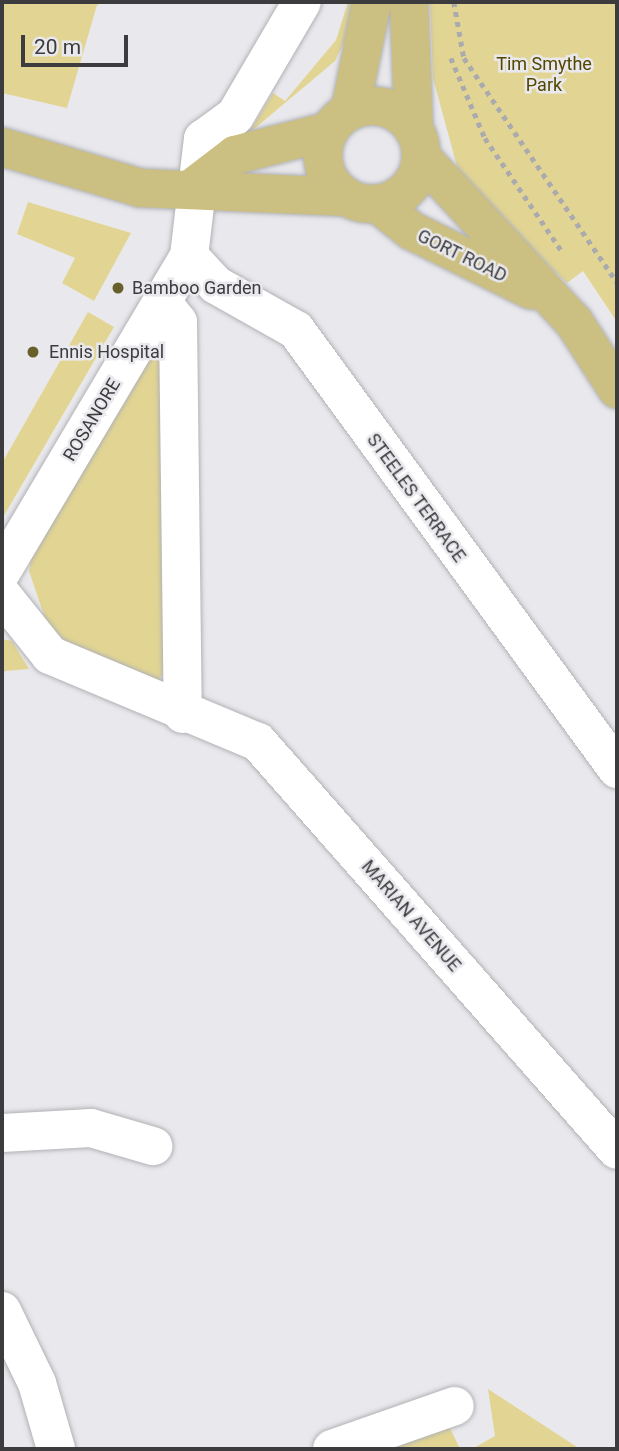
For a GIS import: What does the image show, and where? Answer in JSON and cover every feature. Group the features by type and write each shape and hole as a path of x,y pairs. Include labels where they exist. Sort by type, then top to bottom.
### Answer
{"main road":[{"path":"362,201 327,175 372,2"},
{"path":"2,147 140,188 193,187 362,201 412,183 417,143 409,2"},
{"path":"193,187 235,155 379,106 417,143"},
{"name":"GORT ROAD","path":"417,143 551,300 574,322 617,389"},
{"name":"GORT ROAD","path":"362,201 412,231 551,300"}],"street":[{"name":"ROSANORE","path":"2,571 190,256 193,187 203,139 235,116 302,2"},
{"name":"STEELES TERRACE","path":"190,256 216,285 296,330 617,769"},
{"path":"163,303 178,322 183,714"},
{"name":"MARIAN AVENUE","path":"2,595 50,655 183,714 258,742 617,1150"},
{"path":"2,1133 91,1128 153,1146"},
{"path":"2,1311 37,1383 50,1448"},
{"path":"332,1449 455,1406"}],"path":[{"path":"454,2 464,58 617,282"},
{"path":"450,50 485,138 571,264"}],"green space":[{"path":"2,2 105,2 97,5 67,108 2,93"},
{"path":"348,2 355,2 352,26 335,61 248,134 273,93 285,101 336,40"},
{"name":"Tim Smythe Park","path":"430,2 617,2 617,322 583,271 567,283 462,185 433,78"},
{"path":"28,202 131,233 94,301 62,283 75,258 17,234"},
{"path":"88,312 114,327 2,519 2,463"},
{"path":"164,331 164,671 159,681 65,641 46,621 29,571 35,536"},
{"path":"2,639 12,641 29,669 5,671 2,679"},
{"path":"488,1389 580,1449 472,1449 495,1436"},
{"path":"450,1428 460,1449 388,1449"}],"place":[{"name":"Bamboo Garden","path":"118,288"},
{"name":"Ennis Hospital","path":"33,352"}]}
